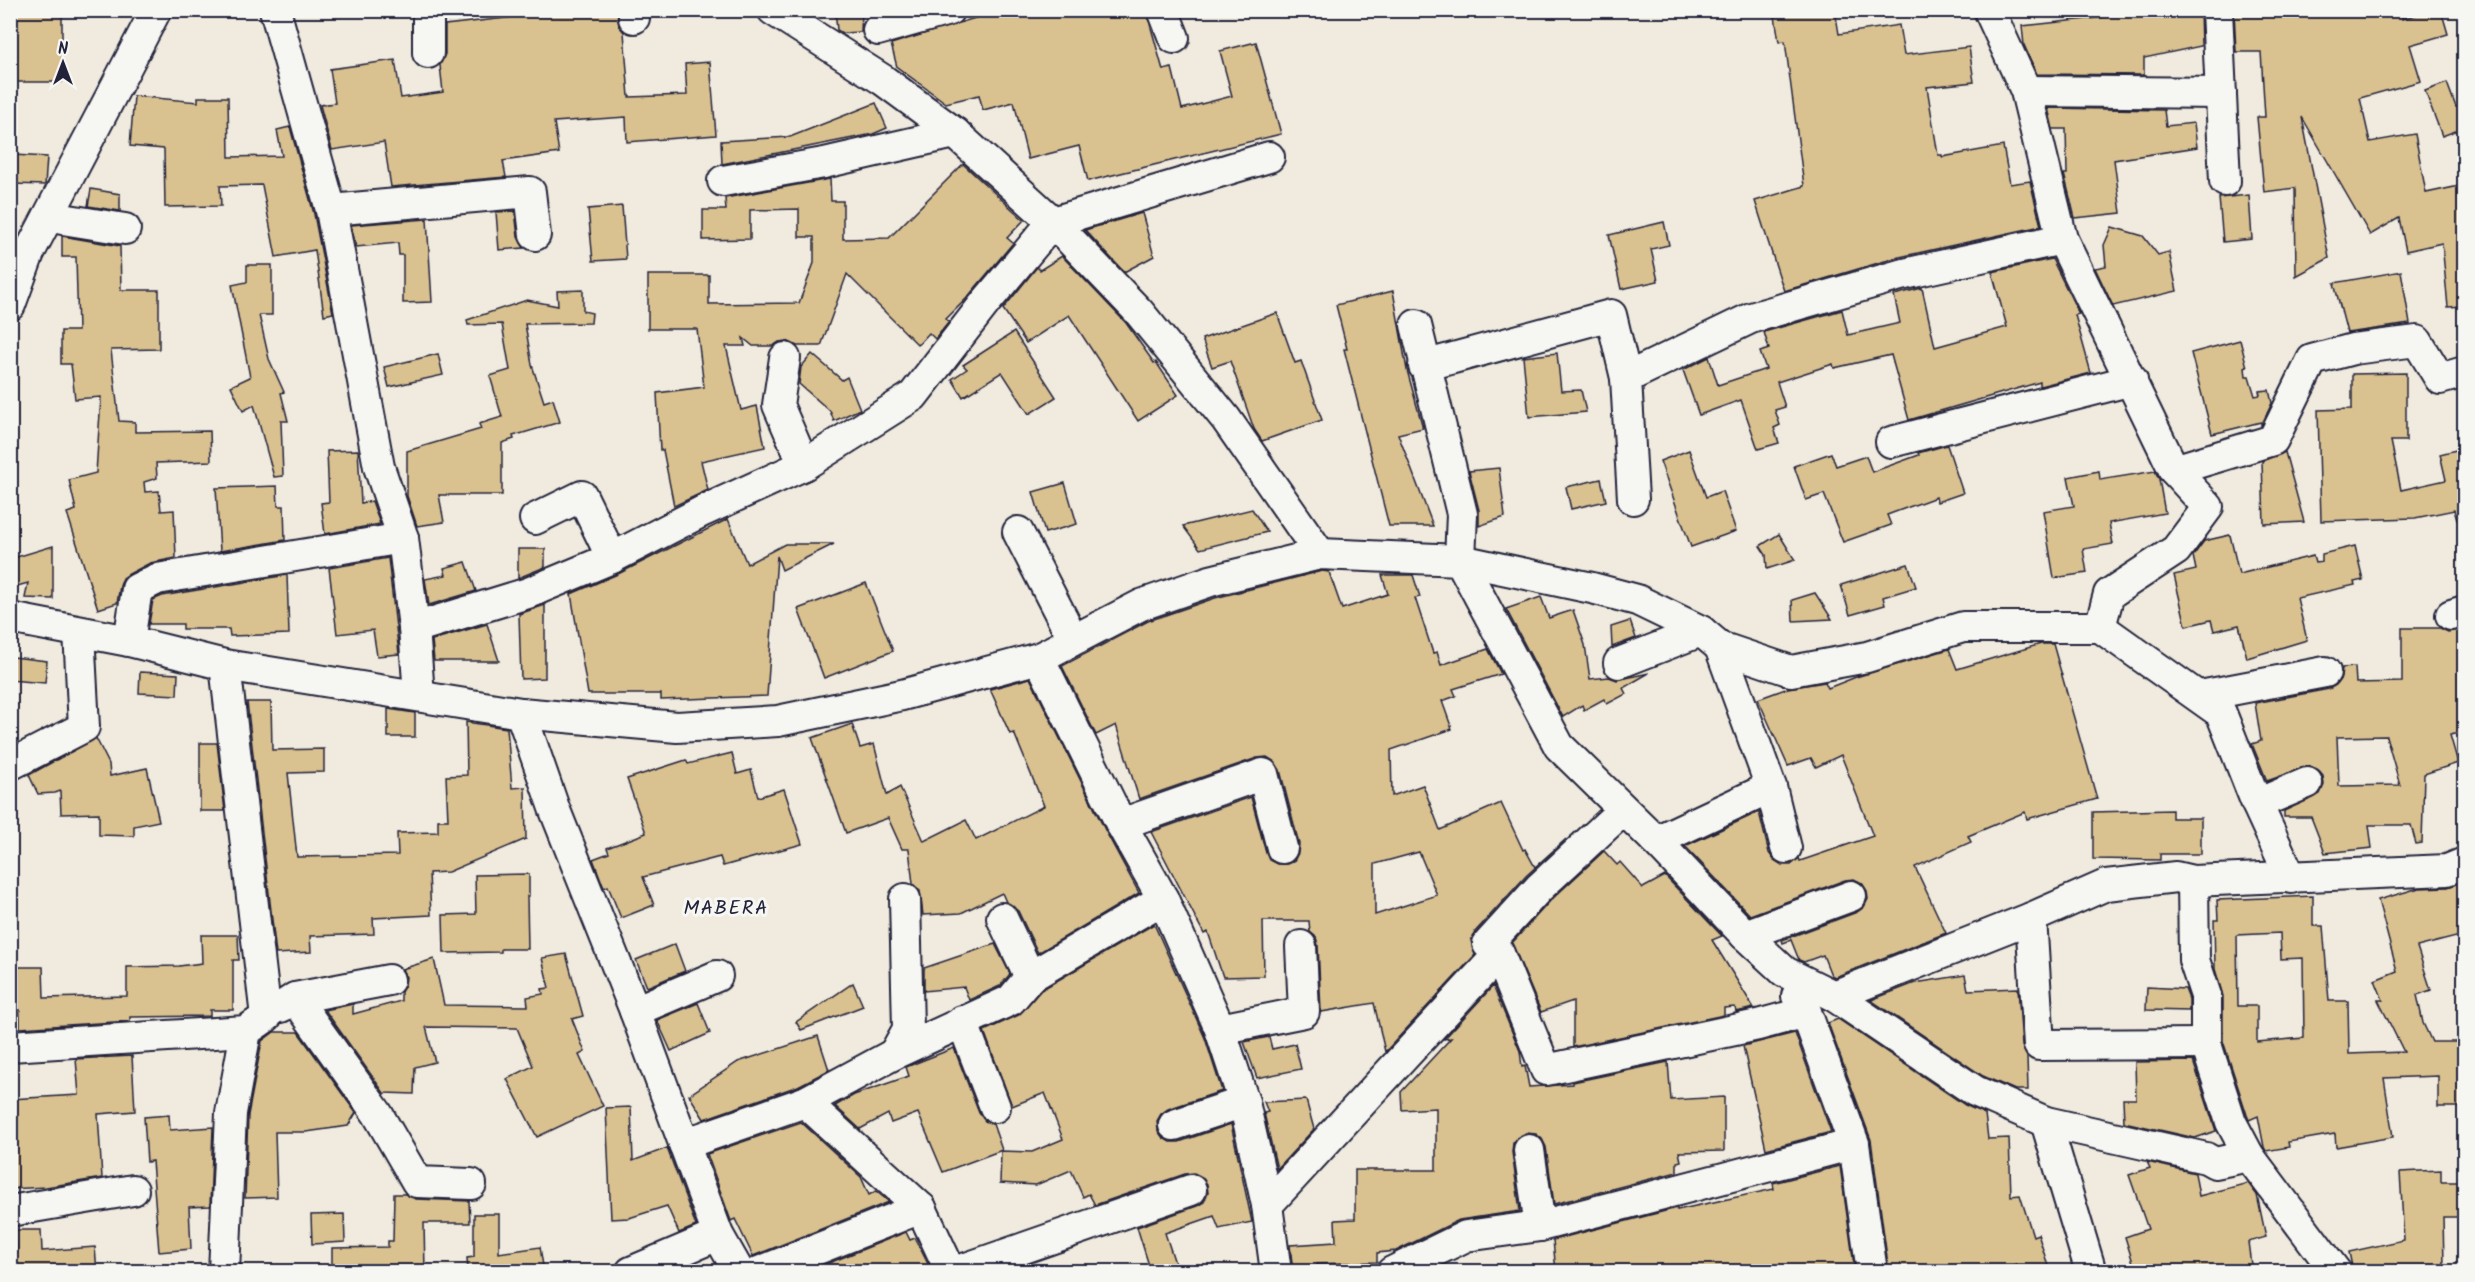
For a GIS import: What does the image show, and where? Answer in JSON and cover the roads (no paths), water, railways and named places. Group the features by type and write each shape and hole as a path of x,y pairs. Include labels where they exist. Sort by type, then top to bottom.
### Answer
{"street":[{"path":"10,304 20,253 50,217 156,10"},
{"path":"275,10 331,210 379,467 403,538 414,628 419,695"},
{"path":"428,10 429,53"},
{"path":"773,10 883,80 955,133 1053,222 1139,312 1226,419 1320,554"},
{"path":"883,80 876,20 949,10"},
{"path":"1162,10 1174,38"},
{"path":"1989,10 2026,91 2062,239 2174,470 2208,507 2176,550 2109,594 2100,627"},
{"path":"2217,10 2225,181"},
{"path":"2026,91 2221,93"},
{"path":"723,181 824,163 955,133"},
{"path":"414,628 528,593 612,558 703,511 804,465 913,396 985,303 1053,222 1269,157"},
{"path":"331,210 530,192 536,235"},
{"path":"50,217 125,230"},
{"path":"1626,378 1751,318 1900,275 2062,239"},
{"path":"1424,366 1611,315 1626,378 1633,499"},
{"path":"1416,325 1424,366 1462,514 1460,560 1559,746 1656,841 1745,935 1785,972 1834,996 1975,1090 2046,1122 2205,1158 2215,1163 2249,1156"},
{"path":"2174,470 2272,440 2312,360 2353,349 2417,341 2440,379 2464,372"},
{"path":"785,358 778,405 804,465"},
{"path":"1891,442 2132,380"},
{"path":"535,519 582,496 612,558"},
{"path":"1018,532 1072,639"},
{"path":"129,642 137,589 157,579 403,538"},
{"path":"10,618 129,642 225,665 521,713 677,727 778,721 902,695 1040,658 1141,604 1210,581 1320,554 1460,560 1592,588 1637,600 1711,639 1791,670 1867,657 1963,627 2100,627 2221,713 2257,804 2291,878"},
{"path":"10,765 84,727 79,632"},
{"path":"1619,663 1711,639"},
{"path":"1711,639 1771,787 1786,848"},
{"path":"1040,658 1121,824 1163,900 1220,1029 1244,1102 1267,1205 1276,1272"},
{"path":"224,1272 231,1113 256,1024 225,665"},
{"path":"2200,696 2325,672"},
{"path":"521,713 554,808 635,1011 718,1235 739,1272"},
{"path":"1121,824 1263,774 1282,848"},
{"path":"2257,804 2307,783"},
{"path":"1656,841 1771,787"},
{"path":"1623,810 1539,888 1488,944 1498,954 1546,1070 1758,1025 1806,1012"},
{"path":"1834,996 2031,918 2106,885 2176,878 2193,881 2447,870 2464,863"},
{"path":"2193,881 2194,960 2205,996 2206,1044 2231,1122 2249,1156 2336,1272"},
{"path":"1745,935 1851,896"},
{"path":"894,1054 908,1029 905,900"},
{"path":"684,1144 805,1102 894,1054 1011,1000 1030,977 1163,900"},
{"path":"1002,918 1030,977"},
{"path":"2031,918 2039,1045 2206,1044"},
{"path":"1220,1029 1304,1012 1301,946"},
{"path":"1267,1205 1498,954"},
{"path":"1785,972 1806,1012 1854,1144 1872,1272"},
{"path":"635,1011 717,976"},
{"path":"10,1046 256,1024 295,998 389,981"},
{"path":"295,998 377,1113 417,1182 471,1184"},
{"path":"962,1021 995,1107"},
{"path":"805,1102 921,1208 953,1272 1191,1190"},
{"path":"1174,1125 1244,1102"},
{"path":"2046,1122 2091,1272"},
{"path":"1392,1272 1466,1236 1540,1226 1854,1144"},
{"path":"1529,1150 1540,1226"},
{"path":"10,1211 133,1190"},
{"path":"759,1272 921,1208"},
{"path":"631,1272 718,1235"}],"district":[{"name":"MABERA","path":"726,909"}]}
